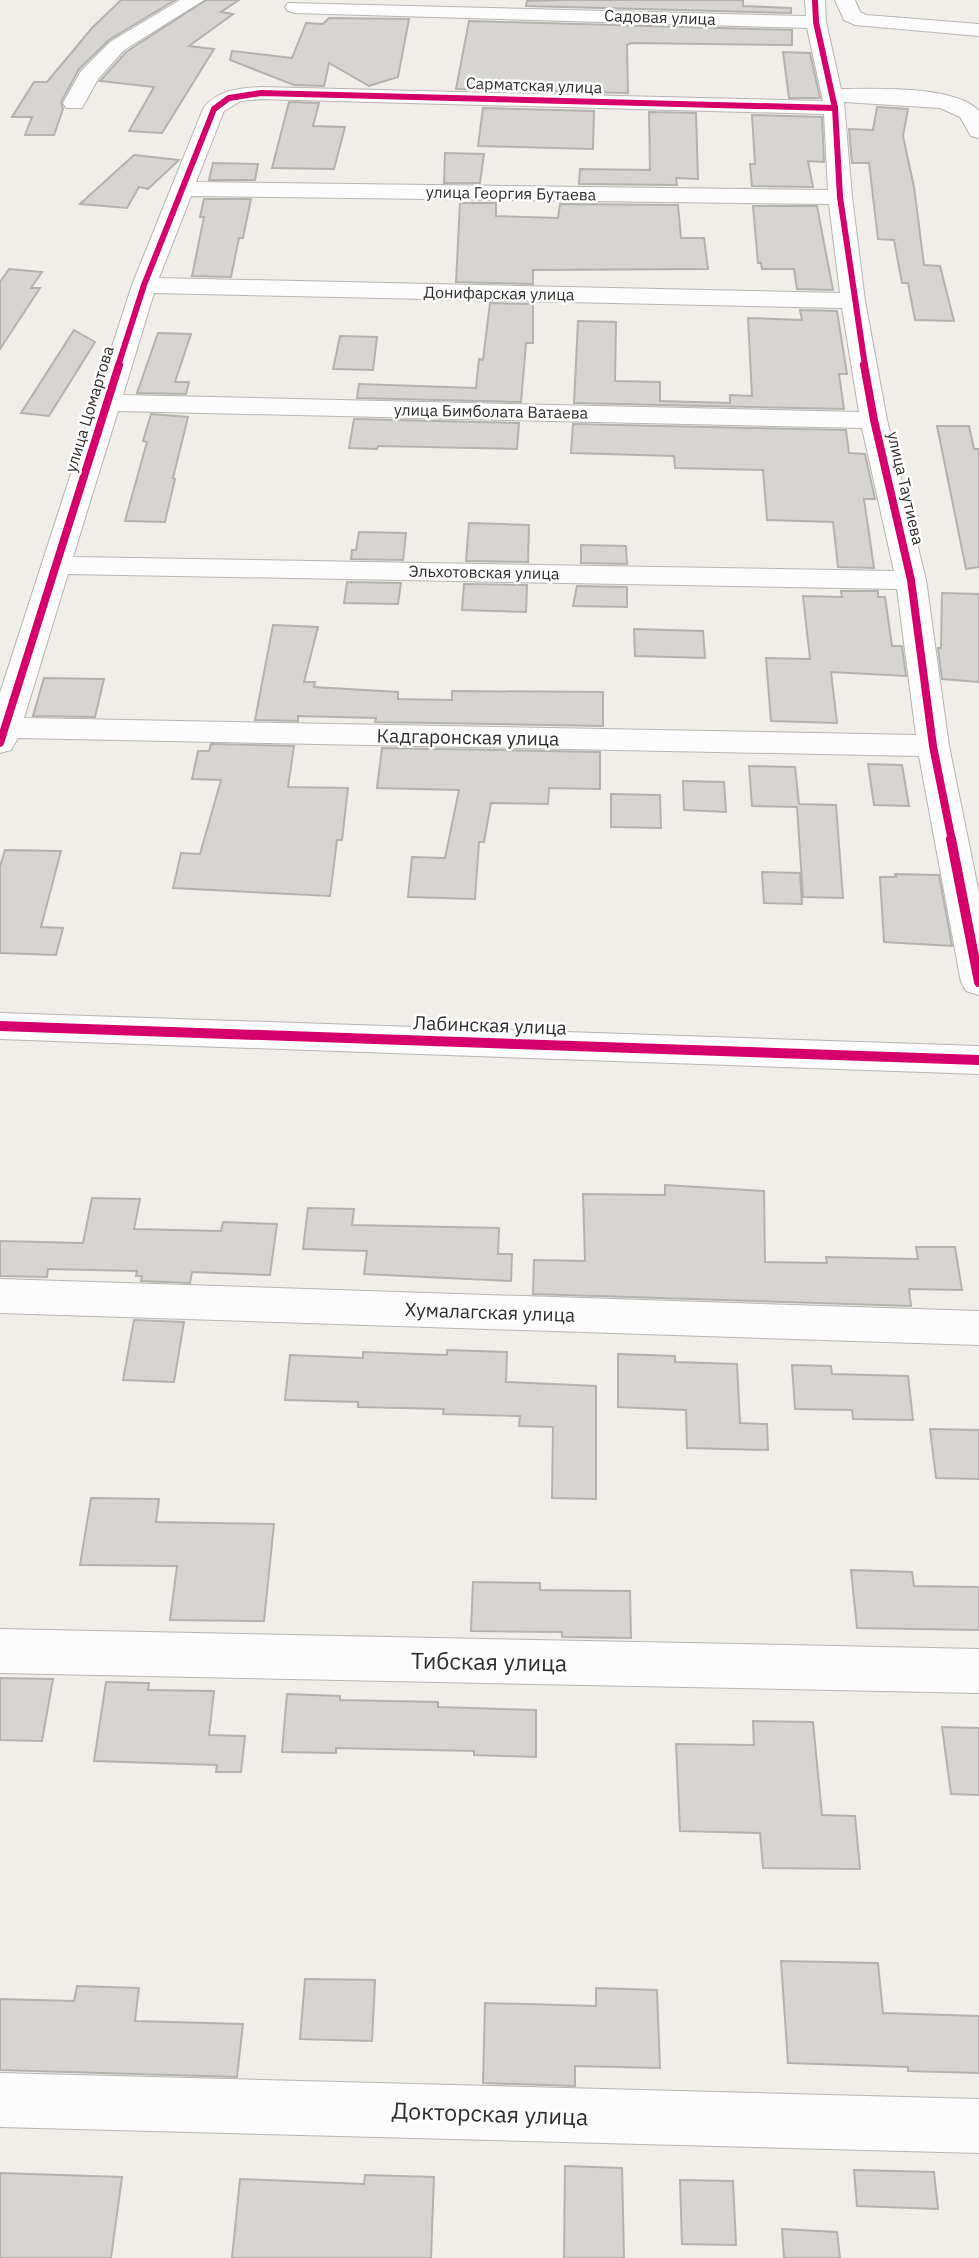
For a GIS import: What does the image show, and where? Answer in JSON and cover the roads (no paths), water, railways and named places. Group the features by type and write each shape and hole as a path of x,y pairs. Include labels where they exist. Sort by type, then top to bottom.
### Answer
{"street":[{"path":"74,103 89,76 117,46 194,0"},
{"path":"845,0 851,16 862,21 979,30"},
{"name":"Садовая улица","path":"295,7 816,11"},
{"name":"улица Таутиева","path":"816,11 834,102 840,197 853,301 874,420 911,580 933,746 979,982"},
{"name":"Сарматская улица","path":"232,96 261,93 834,102 916,99 951,104 970,113 979,131"},
{"name":"улица Цомартова","path":"2,736 145,285 214,109 220,102 232,96"},
{"name":"улица Георгия Бутаева","path":"182,189 840,197"},
{"name":"Донифарская улица","path":"145,285 853,301"},
{"name":"улица Бимболата Ватаева","path":"108,403 874,420"},
{"name":"Эльхотовская улица","path":"57,565 911,580"},
{"name":"Кадгаронская улица","path":"2,736 933,746"},
{"name":"Лабинская улица","path":"0,1026 979,1060"},
{"name":"Хумалагская улица","path":"0,1296 979,1328"},
{"name":"Тибская улица","path":"0,1651 979,1671"},
{"name":"Докторская улица","path":"0,2100 979,2126"}]}
